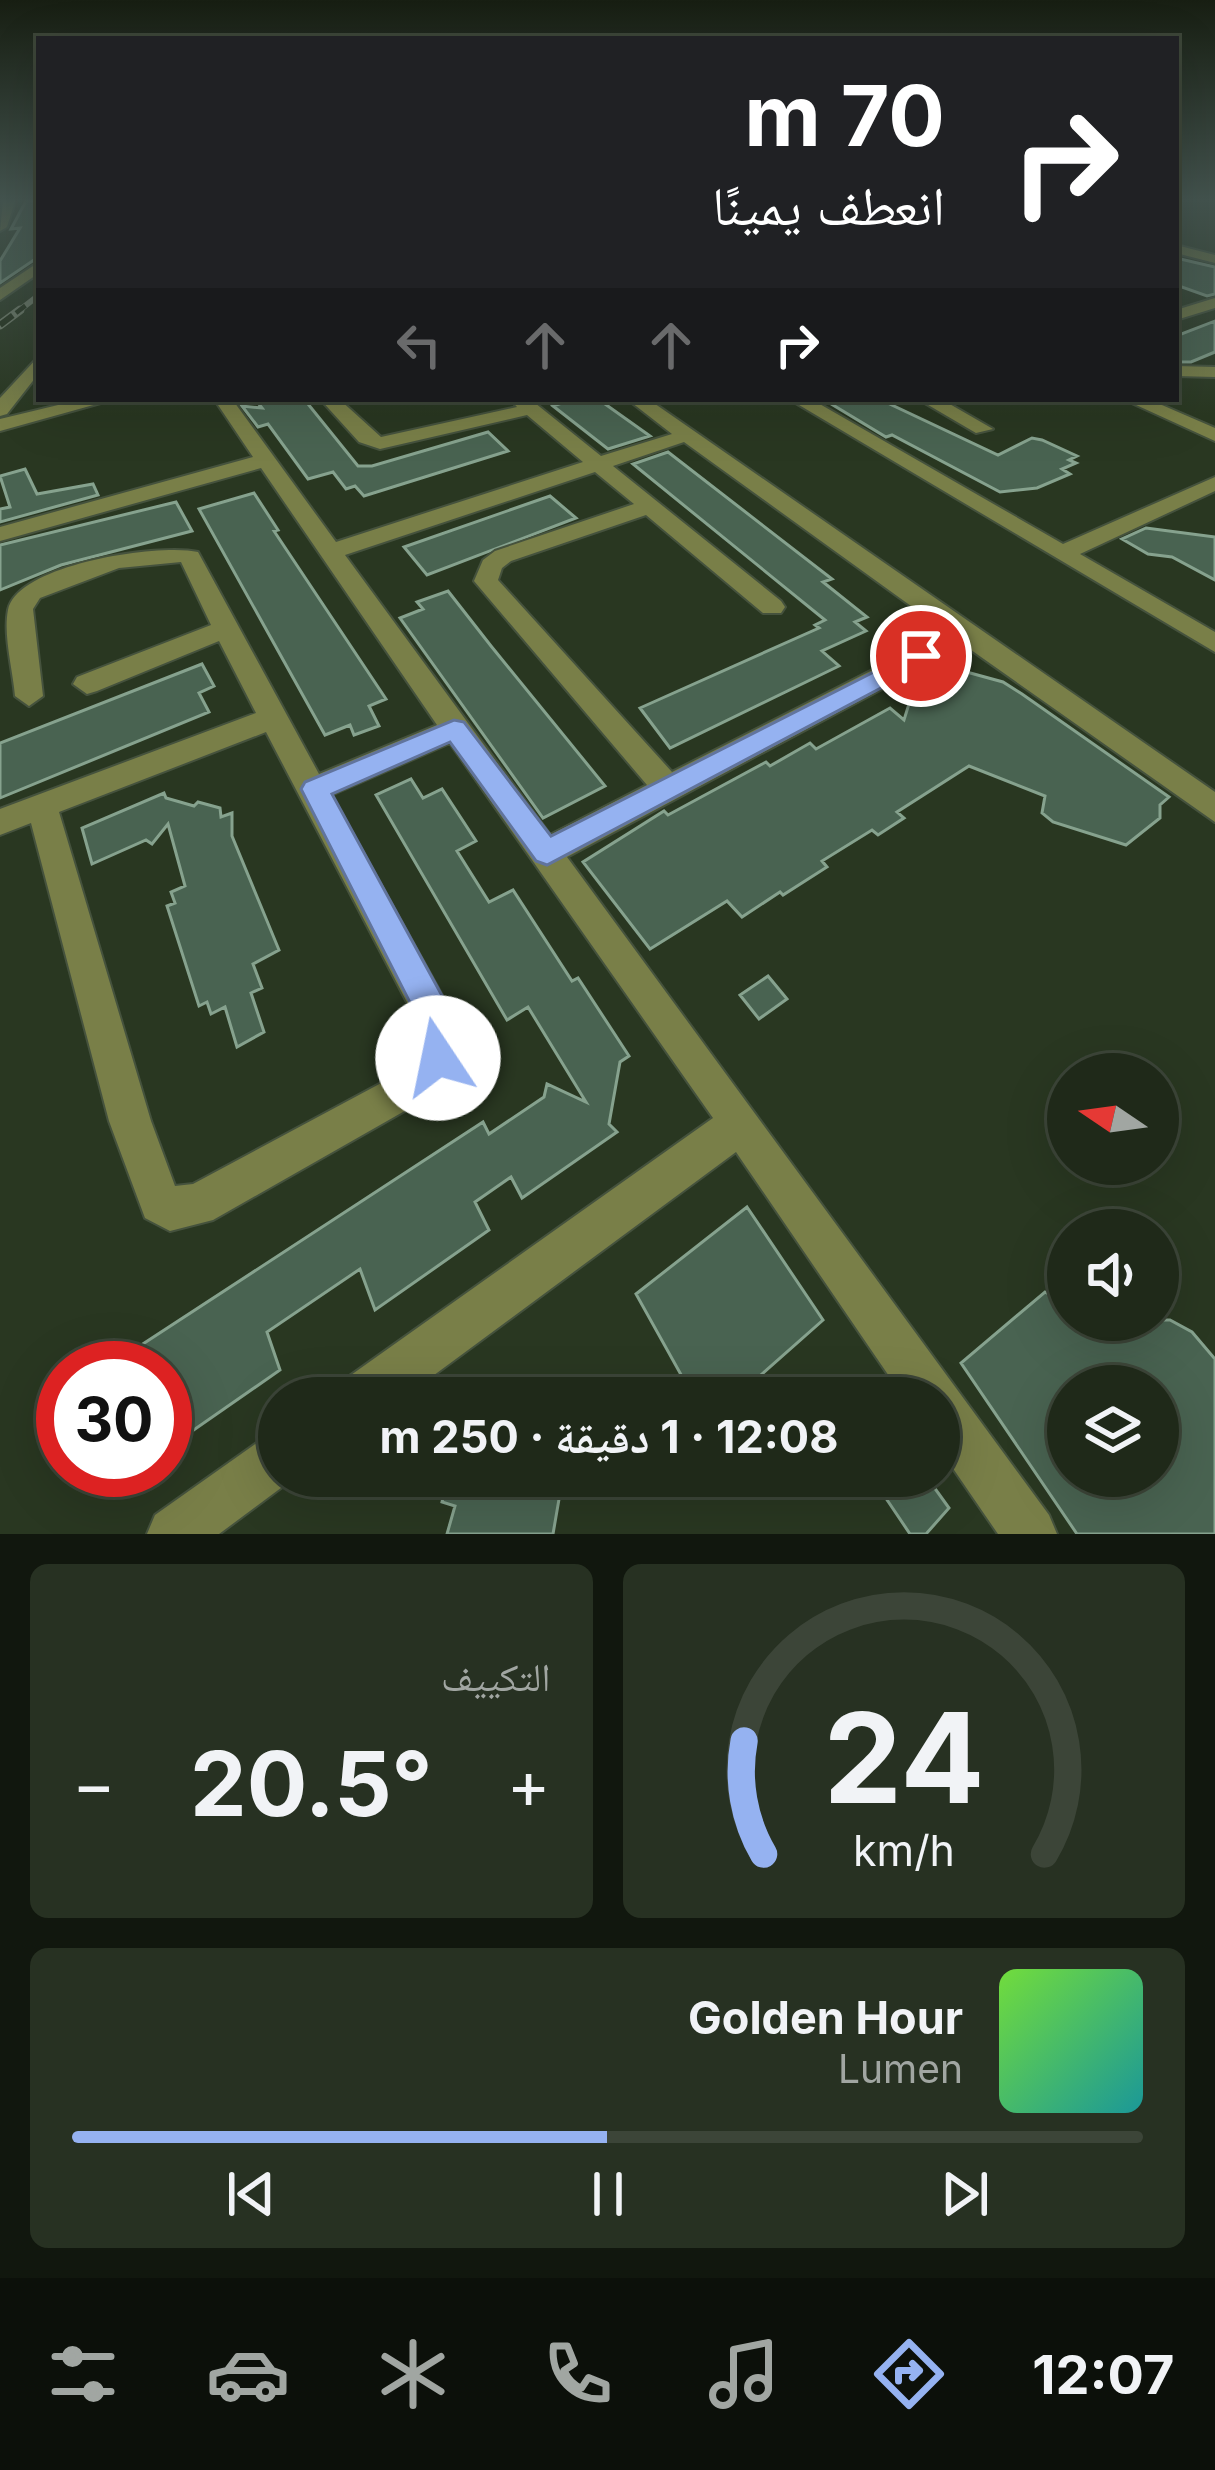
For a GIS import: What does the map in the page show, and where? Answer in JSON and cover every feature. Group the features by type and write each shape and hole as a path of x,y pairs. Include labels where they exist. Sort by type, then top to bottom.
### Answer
{"street":[{"path":"0,295 30,273"},
{"path":"1179,293 1212,303"},
{"path":"1179,314 1212,303"},
{"path":"0,410 36,365"},
{"path":"1179,370 1215,372"},
{"path":"0,424 93,402"},
{"path":"225,402 920,1377"},
{"path":"332,402 366,438 380,443 406,441 525,404 772,607"},
{"path":"640,402 1215,809"},
{"path":"802,402 1215,643"},
{"path":"944,402 983,429"},
{"path":"1139,402 1215,435"},
{"path":"333,551 688,435"},
{"path":"0,534 265,460"},
{"path":"1062,553 1215,483"},
{"path":"650,506 503,556 491,565 486,581 667,787"},
{"path":"29,696 22,601 44,586 143,556 183,553 190,557 440,1026 438,1058 427,1080 198,1205 181,1210 160,1203 130,1121 42,806"},
{"path":"87,684 225,629"},
{"path":"547,853 964,634"},
{"path":"0,822 272,718"},
{"path":"315,789 454,729"},
{"path":"391,1377 741,1123"},
{"path":"960,1434 1030,1534"},
{"path":"174,1534 258,1473"}],"building":[{"path":"1179,273 1215,273 1215,294 1207,296 1179,286"},
{"path":"1215,321 1215,352 1179,362 1179,335"},
{"path":"257,402 306,402 358,466 488,432 508,451 364,496 355,486 346,489 333,472 308,479 268,424 258,427 242,406 262,408"},
{"path":"602,402 650,436 608,449 553,406"},
{"path":"828,402 885,402 998,455 1032,438 1077,456 1069,460 1076,463 1062,469 1070,474 1037,488 1000,492 892,435 886,437"},
{"path":"668,452 832,579 823,582 867,617 855,622 866,631 822,651 839,666 670,748 640,708 819,628 815,625 825,620 633,464"},
{"path":"25,469 37,494 93,484 98,495 0,522 0,509 10,507 0,476"},
{"path":"254,493 278,530 274,531 386,699 369,706 379,726 354,735 350,725 325,735 199,509"},
{"path":"550,496 576,518 427,575 404,547"},
{"path":"176,502 192,531 61,565 0,590 0,545"},
{"path":"1146,528 1215,537 1215,580 1172,557 1148,554 1122,539"},
{"path":"448,591 605,786 543,818 400,618 423,609 417,602"},
{"path":"202,664 214,686 199,693 209,712 0,798 0,743"},
{"path":"952,668 1003,682 1169,797 1160,805 1160,818 1126,845 1053,822 1042,813 1045,796 969,766 897,812 904,818 878,835 872,830 822,861 827,867 783,895 780,892 742,917 727,901 650,949 583,862 664,811 668,815 766,762 770,766 810,743 816,749 890,708 904,720 913,691"},
{"path":"411,779 423,798 442,789 476,841 457,851 489,902 513,890 572,981 578,978 629,1056 620,1062 609,1124 617,1132 522,1198 511,1177 475,1202 489,1230 375,1310 360,1269 267,1332 280,1370 270,1377 258,1377 258,1385 192,1431 192,1341 147,1341 483,1122 489,1134 544,1097 547,1084 586,1102 528,1007 507,1020 376,795"},
{"path":"164,793 166,798 194,806 198,802 220,808 221,817 232,813 232,836 279,950 253,964 262,988 251,993 264,1032 237,1047 225,1007 211,1014 207,1002 199,1006 167,906 175,903 171,892 185,886 168,824 152,844 146,840 92,864 82,828"},
{"path":"768,976 787,999 759,1019 740,995"},
{"path":"747,1207 823,1320 759,1377 682,1377 636,1294"},
{"path":"1045,1292 1047,1341 1179,1341 1179,1325 1192,1332 1215,1359 1215,1534 1077,1534 1052,1497 1179,1497 1179,1365 1047,1365 1047,1490 961,1363"},
{"path":"443,1497 559,1497 553,1534 447,1534 455,1506 442,1502"},
{"path":"885,1497 941,1497 949,1508 926,1534 910,1534"}],"railway":[{"path":"16,313 36,297"},
{"path":"16,313 20,310"},
{"path":"0,325 16,313"}],"route":[{"path":"438,1058 440,1026 315,789 454,729 547,853 921,656"}]}
